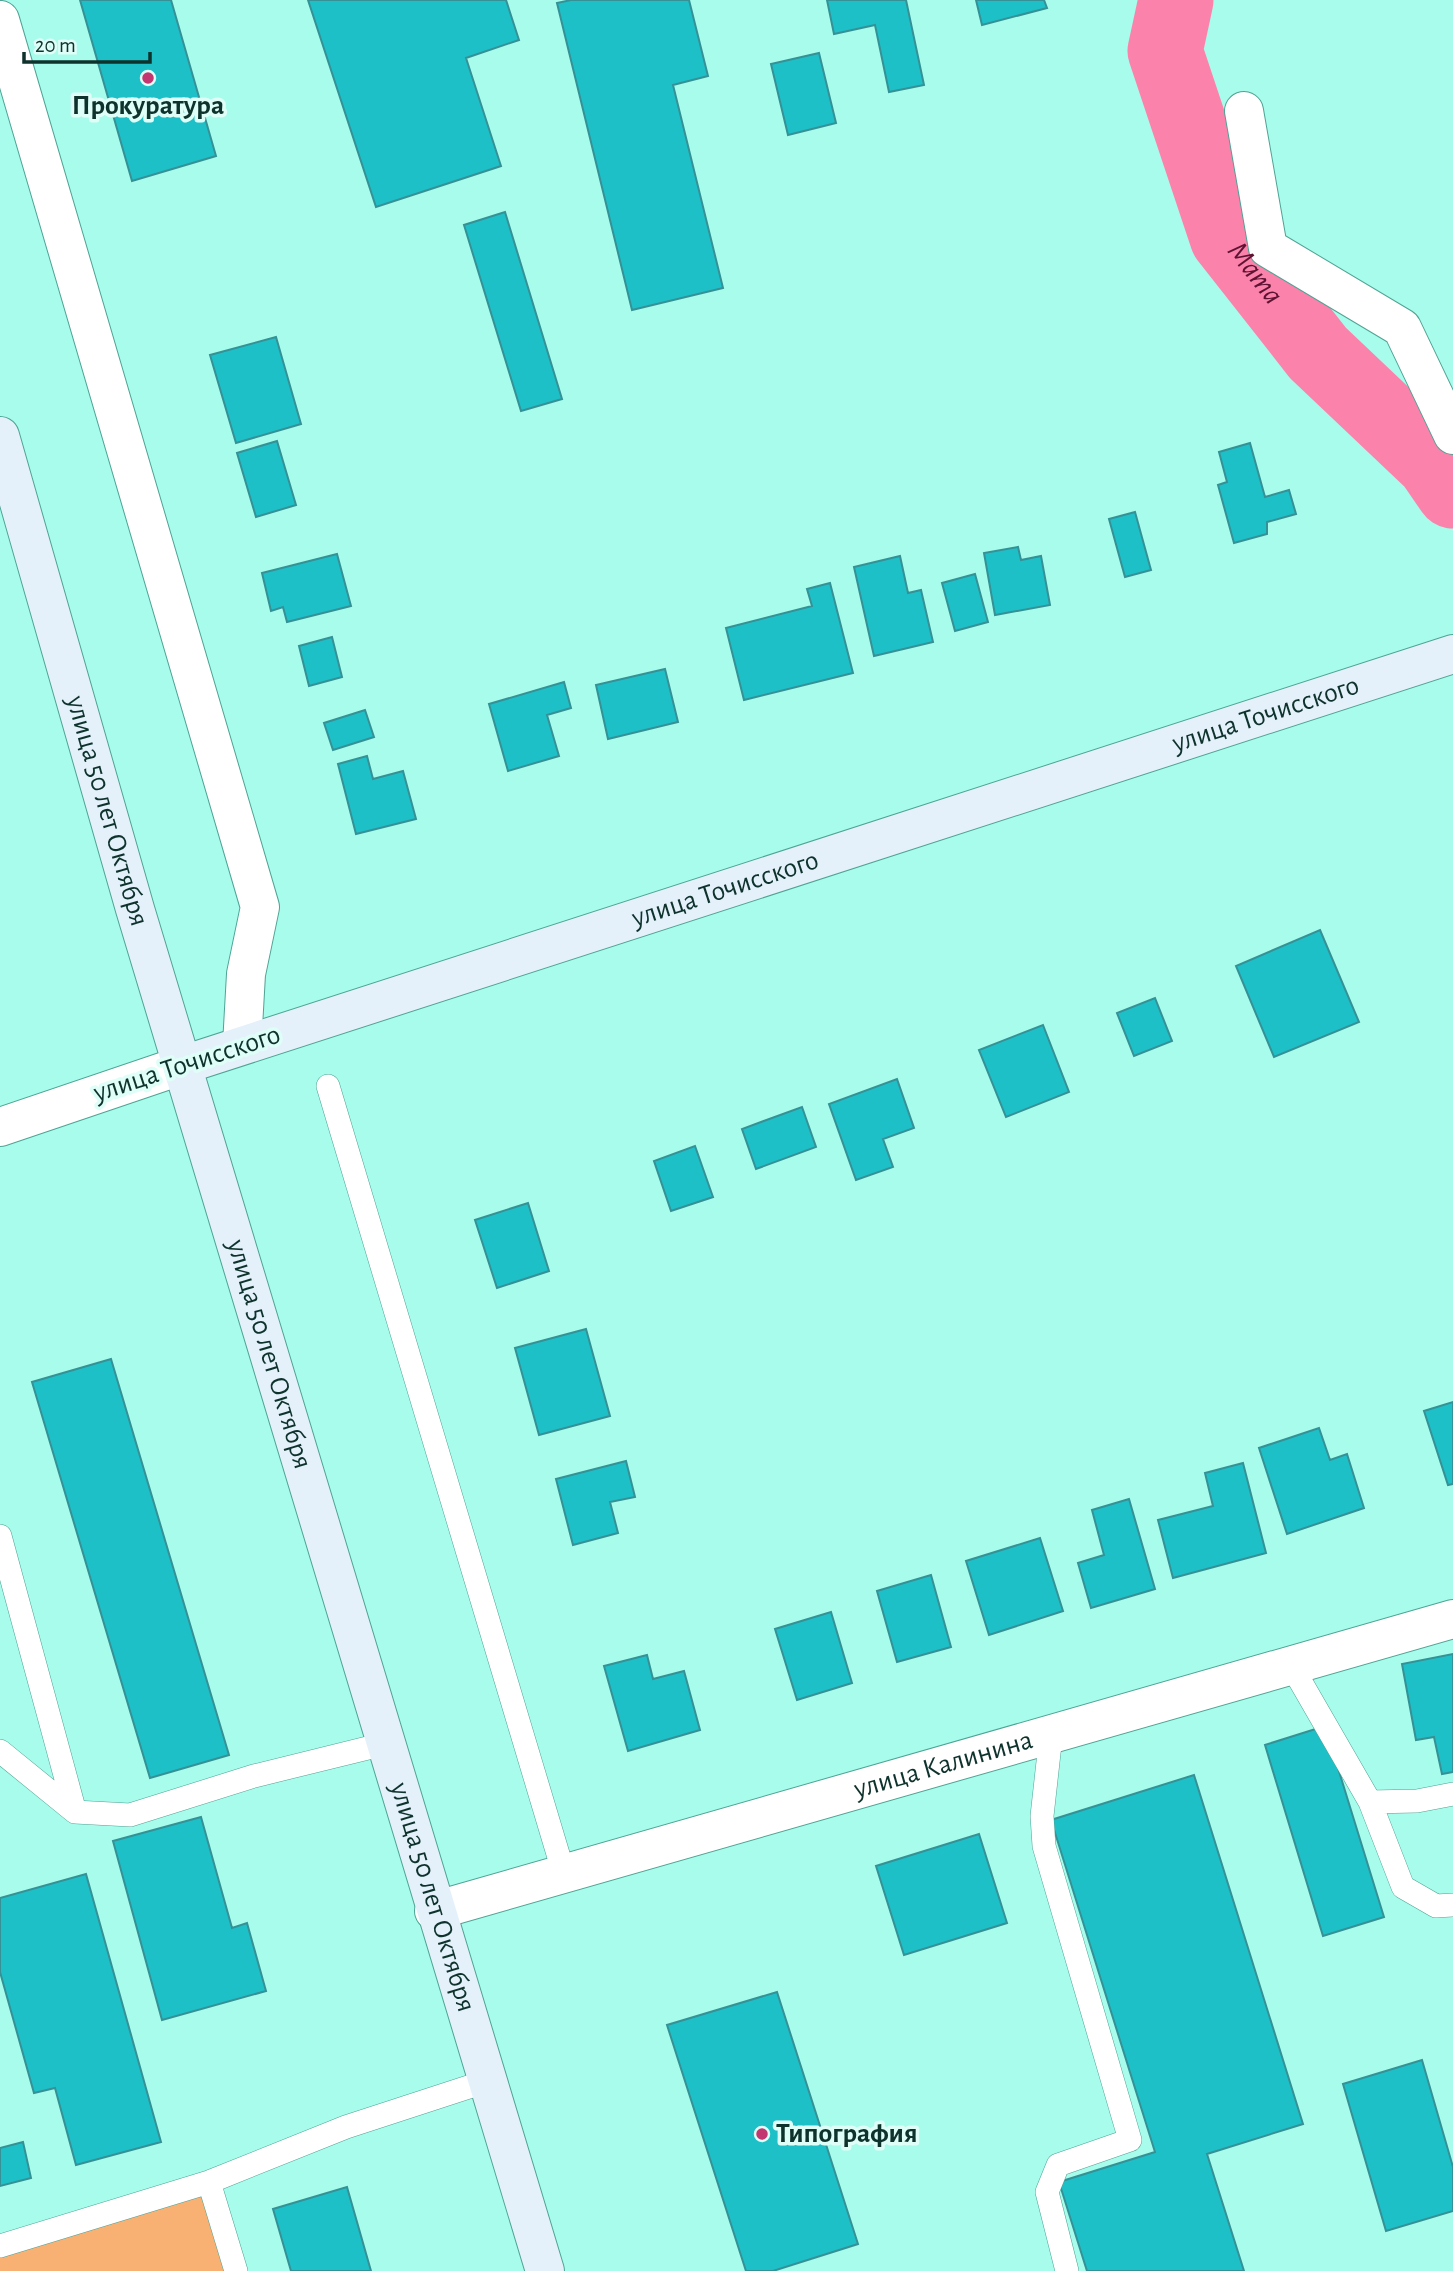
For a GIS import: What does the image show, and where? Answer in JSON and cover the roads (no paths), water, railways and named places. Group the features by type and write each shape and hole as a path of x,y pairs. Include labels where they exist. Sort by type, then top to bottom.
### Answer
{"main road":[{"name":"улица 50 лет Октября","path":"0,436 384,1744 545,2271"},
{"name":"улица Точисского","path":"183,1065 1440,658"}],"street":[{"path":"0,20 260,907 246,974 242,1045"},
{"path":"1244,110 1269,248 1402,328 1453,435"},
{"name":"улица Точисского","path":"0,1127 183,1065"},
{"name":"улица Калинина","path":"434,1911 1453,1619"}],"lane":[{"path":"328,1086 564,1874"},
{"path":"0,1536 75,1812"},
{"path":"1291,1665 1370,1802 1403,1887 1436,1906 1453,1905"},
{"path":"1051,1735 1042,1816 1044,1846 1130,2140 1058,2165 1047,2192 1067,2271"},
{"path":"0,1751 75,1812 130,1815 254,1776 384,1744"},
{"path":"1370,1802 1417,1801 1453,1794"},
{"path":"0,2246 209,2182 346,2127 487,2081"},
{"path":"209,2182 236,2271"}],"waterway":[{"name":"Мата","path":"1176,0 1165,51 1227,237 1318,353 1433,462 1453,491"}],"place":[{"name":"Прокуратура","path":"148,78"},
{"name":"Типография","path":"762,2134"}]}
